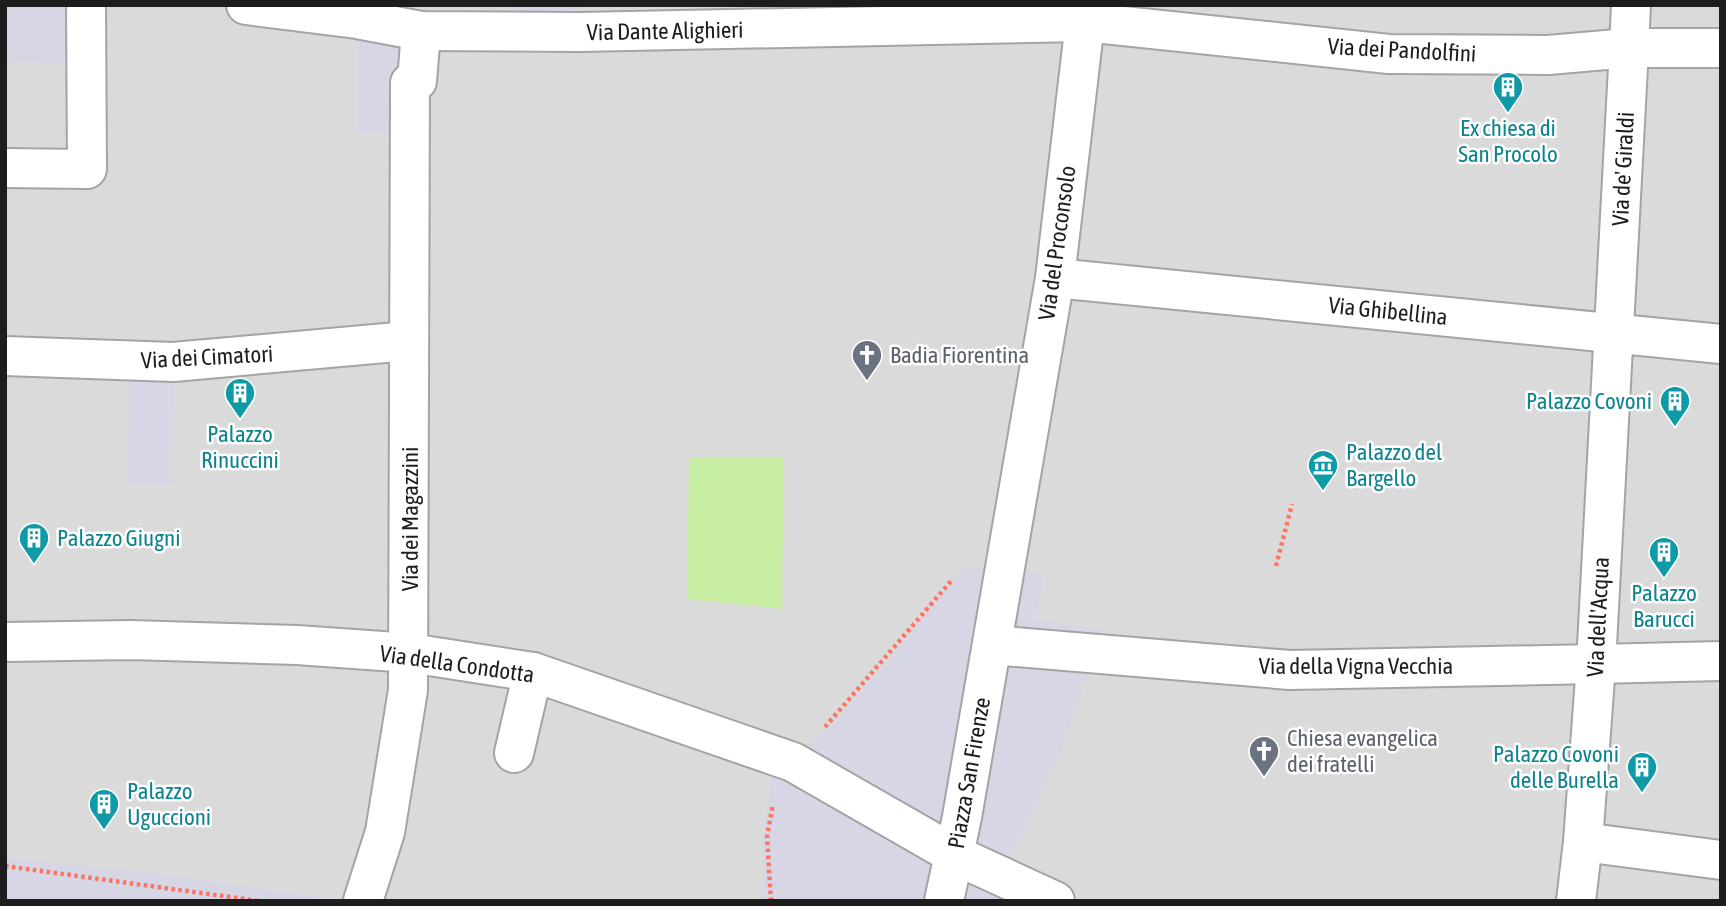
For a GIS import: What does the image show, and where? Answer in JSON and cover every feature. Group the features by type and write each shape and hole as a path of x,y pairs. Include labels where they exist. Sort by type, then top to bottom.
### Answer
{"street":[{"path":"5,168 87,169 86,5"},
{"name":"Via Dante Alighieri","path":"247,5 357,19 421,32 580,19 1086,13"},
{"name":"Via de' Giraldi","path":"1615,333 1631,5"},
{"name":"Via dei Pandolfini","path":"1086,13 1389,54 1548,55 1629,48 1721,48"},
{"name":"Via del Proconsolo","path":"992,645 1055,278 1086,13"},
{"name":"Via dei Magazzini","path":"363,901 385,832 408,690 410,83 417,81 421,32"},
{"name":"Via Ghibellina","path":"1055,278 1721,344"},
{"name":"Via dell'Acqua","path":"1576,901 1596,664 1615,333"},
{"name":"Via dei Cimatori","path":"5,356 173,362 408,341"},
{"name":"Via della Condotta","path":"5,642 144,640 297,645 410,653 533,672 785,760 955,855 1055,901"},
{"name":"Via della Vigna Vecchia","path":"992,645 1290,670 1721,661"},
{"name":"Piazza San Firenze","path":"944,901 955,855 992,645"},
{"path":"514,753 533,672"},
{"path":"1583,842 1721,860"}],"path":[{"path":"1276,566 1292,504"},
{"path":"771,901 768,837 777,775 788,752 802,757 959,572"},
{"path":"5,866 259,901"}],"shaded area":[{"path":"5,5 1721,5 1721,901 5,901"},
{"path":"5,5 95,5 95,64 5,62"},
{"path":"511,5 581,5 580,32 513,32"},
{"path":"357,19 421,31 411,131 358,133"},
{"path":"129,361 173,362 172,485 128,484"},
{"path":"966,567 1003,568 1044,574 1035,619 1103,631 1061,751 1009,862 1076,891 1073,901 764,901 762,846 773,768 803,758 818,735 842,714"},
{"path":"5,857 174,876 347,901 5,901"}],"green space":[{"path":"689,457 784,457 782,609 687,599"}],"place":[{"name":"Ex chiesa di San Procolo","path":"1508,114"},
{"name":"Badia Fiorentina","path":"867,382"},
{"name":"Palazzo Rinuccini","path":"240,420"},
{"name":"Palazzo Covoni","path":"1675,428"},
{"name":"Palazzo del Bargello","path":"1323,492"},
{"name":"Palazzo Giugni","path":"34,565"},
{"name":"Palazzo Barucci","path":"1664,579"},
{"name":"Chiesa evangelica dei fratelli","path":"1264,778"},
{"name":"Palazzo Covoni delle Burella","path":"1642,794"},
{"name":"Palazzo Uguccioni","path":"104,831"}]}
